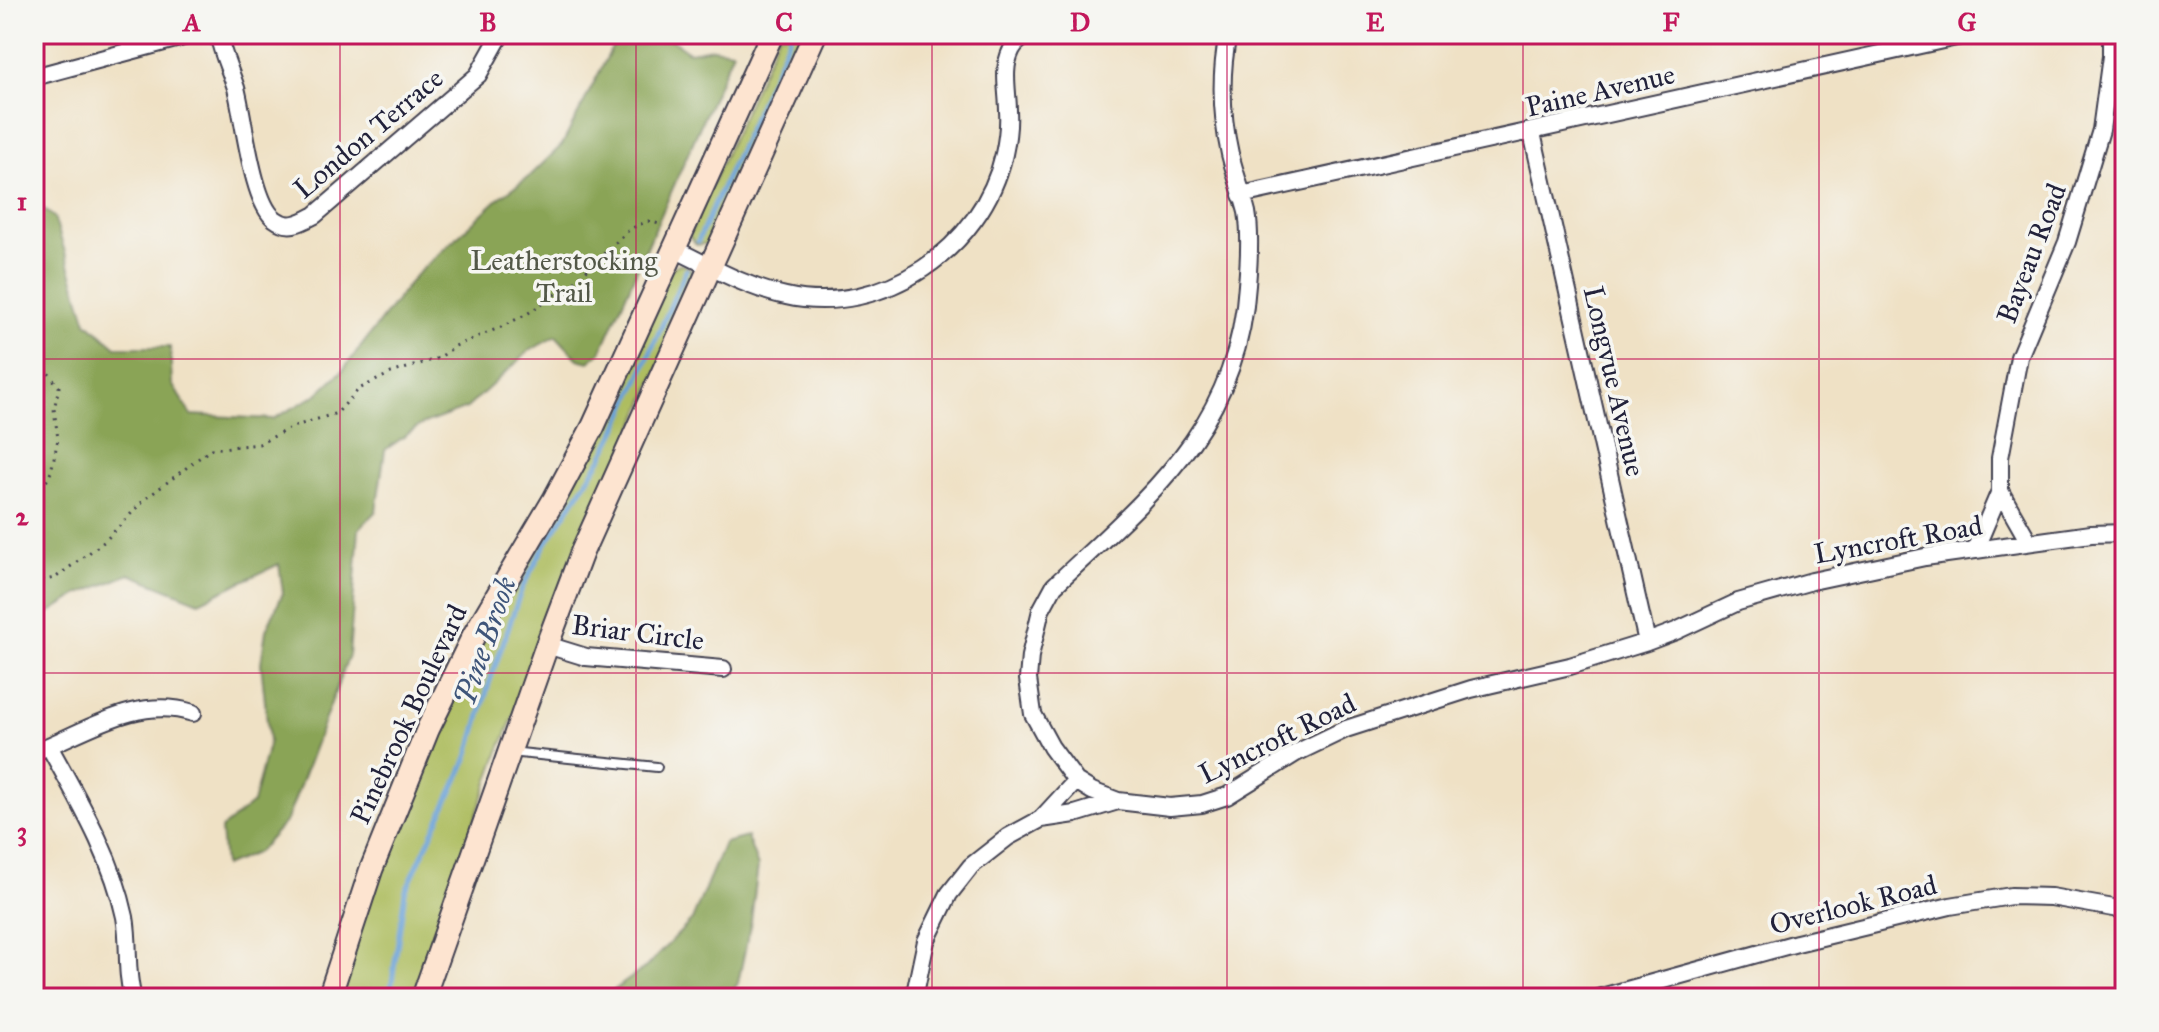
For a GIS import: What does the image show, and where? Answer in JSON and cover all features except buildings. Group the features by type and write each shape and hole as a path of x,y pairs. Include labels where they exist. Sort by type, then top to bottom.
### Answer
{"street":[{"path":"34,77 194,34"},
{"name":"London Terrace","path":"218,34 236,89 260,196 271,217 290,225 315,215 478,75 501,34"},
{"name":"Pinebrook Boulevard","path":"329,998 371,870 428,729 480,624 587,438 772,34"},
{"path":"423,998 547,645 599,511 815,34"},
{"path":"674,249 786,296 819,301 853,299 882,291 945,253 988,198 998,175 1007,132 1008,58 1014,45 1028,34"},
{"name":"Lyncroft Road","path":"1228,34 1222,70 1224,120 1247,214 1248,242 1245,315 1236,355 1226,383 1196,439 1178,464 1054,586 1041,610 1030,656 1028,679 1033,714 1051,747 1076,781 1092,791 1118,801 1159,807 1202,804 1227,796 1296,753 1346,729 1471,689 1570,666 1647,642 1738,602 1812,581 1925,557 2029,542 2125,533"},
{"name":"Paine Avenue","path":"1241,195 1970,34"},
{"name":"Bayeau Road","path":"1975,550 2000,491 2000,458 2019,357 2067,242 2101,130 2111,34"},
{"name":"Longvue Avenue","path":"1532,133 1647,642"},
{"path":"2000,491 2029,542"},
{"name":"Briar Circle","path":"547,645 586,657 723,669"},
{"path":"133,998 126,959 126,919 109,865 92,825 42,749 118,715 148,707 172,707 193,713"},
{"path":"914,998 926,941 949,894 971,866 1008,837 1041,819 1076,781"},
{"path":"1041,819 1075,814 1118,801"},
{"name":"Overlook Road","path":"1598,998 1797,943 1950,906 2011,896 2051,897 2125,910"}],"lane":[{"path":"509,752 657,767"}],"path":[{"path":"34,582 55,578 105,541 144,500 211,449 259,444 292,427 337,413 359,389 391,373 439,358 455,346 527,314 574,282 630,229 648,221 667,226"},
{"path":"34,312 43,366 59,387 54,409 58,439 51,472 40,494 34,498"}],"green space":[{"name":"Leatherstocking Trail","path":"619,34 663,34 689,52 712,48 733,51 601,352 589,362 578,359 556,336 529,351 467,408 421,425 385,450 376,511 359,529 349,655 287,820 258,852 224,866 221,829 253,803 269,741 261,663 266,630 283,593 279,564 199,602 130,574 78,595 34,622 34,202 54,217 87,322 116,347 170,347 172,384 191,415 273,419 316,395 343,370 415,276 562,145"},
{"path":"779,34 805,34 710,243 697,245 689,236"},
{"path":"679,264 690,269 695,280 499,751 412,998 334,998 425,753 672,268"},
{"path":"747,837 758,866 738,983 728,998 603,998 646,967 692,920 724,843"}],"waterway":[{"name":"Pine Brook","path":"698,241 791,34"},
{"name":"Pine Brook","path":"388,998 405,892 468,757 522,588 617,429 686,270"}]}
